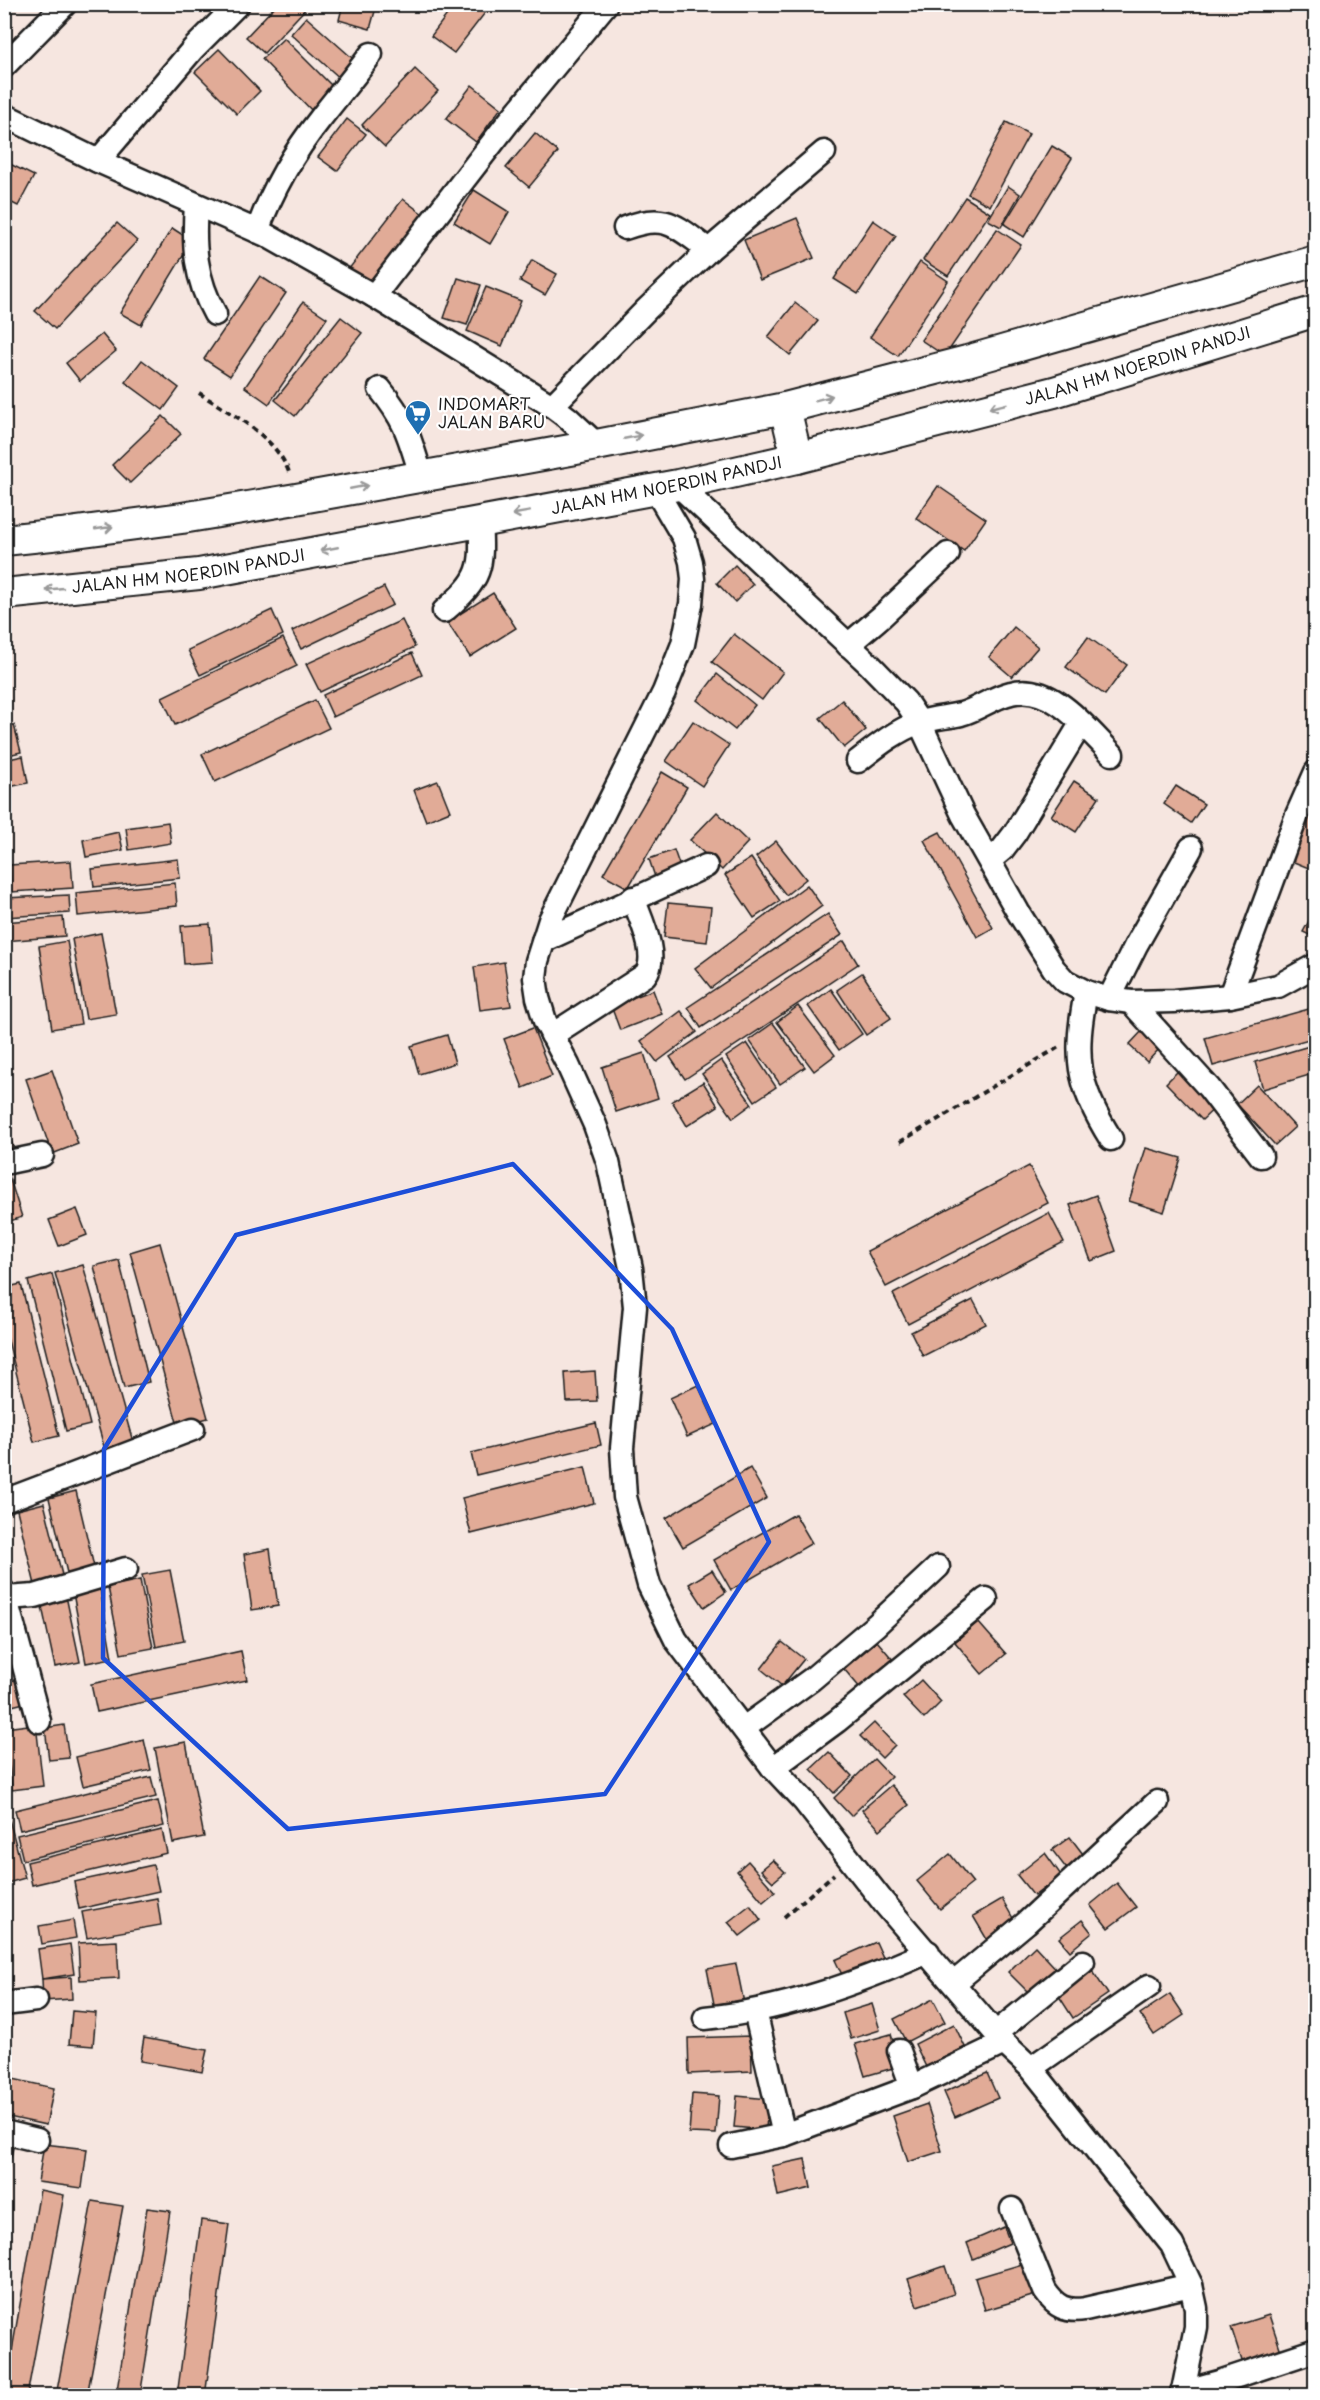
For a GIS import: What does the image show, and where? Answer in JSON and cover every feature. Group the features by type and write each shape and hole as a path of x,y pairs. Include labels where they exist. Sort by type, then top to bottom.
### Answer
{"main road":[{"path":"4,540 182,518 296,499 415,454 596,444 785,408 968,361 1316,261"},
{"name":"JALAN HM NOERDIN PANDJI","path":"4,594 199,574 667,487 797,458 1054,392 1316,311"},
{"path":"785,408 797,458"}],"street":[{"path":"4,66 65,4"},
{"path":"98,161 193,49 238,4"},
{"path":"374,296 507,124 606,4"},
{"path":"257,231 268,202 288,165 320,119 371,54"},
{"path":"4,115 98,161 257,231 374,296 552,406 596,444"},
{"path":"552,406 647,309 709,250 824,152"},
{"path":"195,205 193,238 196,262 201,284 215,314"},
{"path":"625,228 643,221 664,222 709,250"},
{"path":"380,389 399,414 415,454"},
{"path":"667,487 893,687 920,723 963,815 1018,912 1054,969 1065,981 1086,992 1120,1000 1174,1001 1230,996 1278,986 1316,965"},
{"path":"667,487 691,562 693,579 691,604 682,644 664,692 569,879 543,941 536,978 538,998 552,1035 595,1125 608,1162 631,1268 635,1307 622,1448 623,1467 625,1497 649,1585 676,1641 773,1768 804,1801 884,1903 1000,2038 1031,2068 1172,2245 1191,2285 1196,2308 1196,2327 1182,2394 1316,2350"},
{"path":"444,611 461,597 479,572 482,561 480,520"},
{"path":"848,645 948,554"},
{"path":"858,760 900,732 920,723 963,713 998,697 1025,691 1054,700 1112,754"},
{"path":"990,860 1002,850 1015,833 1081,724"},
{"path":"1230,996 1297,815 1316,772"},
{"path":"1120,1000 1136,945 1191,848"},
{"path":"543,941 705,866"},
{"path":"552,1035 642,978 650,970 651,958 647,938 633,898"},
{"path":"1086,992 1081,1034 1082,1083 1089,1101 1111,1139"},
{"path":"1120,1000 1209,1088 1261,1156"},
{"path":"4,1163 42,1155"},
{"path":"4,1501 193,1429"},
{"path":"744,1728 812,1679 876,1625 938,1567"},
{"path":"39,1721 5,1595 34,1596 126,1569"},
{"path":"773,1768 837,1721 987,1599"},
{"path":"954,1983 1026,1923 1157,1802"},
{"path":"705,2018 755,2011 804,2000 880,1973 928,1952"},
{"path":"731,2146 784,2136 912,2087 1000,2038 1083,1962"},
{"path":"1031,2068 1149,1986"},
{"path":"4,2004 36,2000"},
{"path":"755,2011 784,2136"},
{"path":"899,2051 912,2087"},
{"path":"4,2132 37,2140"},
{"path":"1012,2209 1045,2291 1053,2302 1062,2308 1073,2311 1191,2285"}],"path":[{"path":"199,393 245,423 277,451 286,463 290,474"},
{"path":"900,1142 1081,1034"},
{"path":"784,1917 851,1860"}],"highlighted area":[{"path":"513,1164 672,1329 769,1542 605,1794 288,1829 103,1658 104,1449 236,1235"}],"building":[{"path":"277,4 310,4 264,53 246,37"},
{"path":"343,4 377,4 370,29 339,20"},
{"path":"455,4 491,5 454,53 431,36"},
{"path":"306,17 359,64 343,81 291,34"},
{"path":"284,38 340,94 317,116 262,59"},
{"path":"219,49 260,91 237,114 195,72"},
{"path":"415,69 438,91 385,147 362,125"},
{"path":"472,85 501,108 476,142 446,119"},
{"path":"347,119 366,134 337,171 318,157"},
{"path":"1006,122 1029,134 990,206 968,194"},
{"path":"535,133 558,152 529,187 506,168"},
{"path":"1052,146 1072,158 1024,237 1004,224"},
{"path":"4,161 34,176 18,206 4,199"},
{"path":"1008,186 1020,194 1001,227 988,220"},
{"path":"474,190 509,212 490,244 454,222"},
{"path":"965,197 990,213 948,276 923,260"},
{"path":"403,199 428,218 372,289 348,270"},
{"path":"797,218 814,258 760,280 744,240"},
{"path":"873,220 896,236 858,294 834,279"},
{"path":"117,223 137,241 55,329 35,311"},
{"path":"172,228 192,241 141,325 120,313"},
{"path":"997,229 1021,245 945,356 921,340"},
{"path":"532,260 557,274 545,295 520,281"},
{"path":"920,262 948,281 898,356 870,337"},
{"path":"260,276 286,293 230,376 204,359"},
{"path":"458,278 481,285 467,325 444,318"},
{"path":"486,287 521,301 502,346 467,331"},
{"path":"303,302 327,318 269,404 245,387"},
{"path":"795,303 818,321 790,355 768,337"},
{"path":"341,317 362,333 295,416 275,400"},
{"path":"102,334 116,351 80,381 66,363"},
{"path":"142,360 179,388 163,410 125,382"},
{"path":"163,416 181,434 130,483 112,465"},
{"path":"938,486 986,519 964,551 916,518"},
{"path":"735,565 753,584 735,602 717,583"},
{"path":"384,587 393,605 301,649 292,631"},
{"path":"493,593 516,628 470,657 447,622"},
{"path":"272,610 283,635 200,675 188,650"},
{"path":"402,620 415,647 320,692 306,664"},
{"path":"1014,627 1038,647 1012,677 989,657"},
{"path":"734,634 783,672 762,700 712,662"},
{"path":"1088,637 1127,665 1105,695 1066,667"},
{"path":"283,638 297,666 175,725 162,697"},
{"path":"412,653 422,675 333,717 323,695"},
{"path":"717,674 755,705 735,730 697,700"},
{"path":"315,700 329,728 215,782 202,754"},
{"path":"842,700 866,730 844,748 820,718"},
{"path":"693,721 729,745 702,786 666,761"},
{"path":"14,725 21,752 4,756 4,727"},
{"path":"23,756 28,783 4,788 4,760"},
{"path":"662,772 687,787 628,888 603,874"},
{"path":"438,781 450,811 426,821 414,790"},
{"path":"1074,781 1099,797 1076,832 1051,816"},
{"path":"1176,786 1204,804 1191,823 1164,804"},
{"path":"1316,798 1316,871 1289,860"},
{"path":"717,812 748,842 722,870 690,840"},
{"path":"168,822 171,843 129,850 126,828"},
{"path":"119,832 123,850 86,857 83,840"},
{"path":"940,832 993,928 977,937 924,840"},
{"path":"776,841 806,879 786,895 756,857"},
{"path":"674,850 682,873 657,883 649,859"},
{"path":"751,858 780,901 754,918 725,875"},
{"path":"178,859 180,878 94,887 92,869"},
{"path":"71,861 73,888 11,892 10,865"},
{"path":"175,883 177,906 78,916 76,893"},
{"path":"807,885 822,906 711,988 695,968"},
{"path":"69,895 70,913 4,917 4,898"},
{"path":"668,903 711,907 707,942 664,937"},
{"path":"1316,908 1316,938 1303,932"},
{"path":"828,914 842,935 701,1028 688,1007"},
{"path":"63,917 65,936 4,941 4,922"},
{"path":"210,924 213,962 184,964 181,926"},
{"path":"101,933 116,1014 86,1019 72,939"},
{"path":"67,941 81,1024 52,1029 39,946"},
{"path":"844,941 858,964 685,1079 670,1057"},
{"path":"504,962 511,1006 480,1010 474,967"},
{"path":"862,973 891,1018 866,1035 837,990"},
{"path":"831,989 862,1034 839,1050 808,1006"},
{"path":"653,990 662,1014 620,1030 611,1006"},
{"path":"798,1006 835,1055 814,1071 777,1022"},
{"path":"1316,1007 1316,1037 1213,1066 1205,1038"},
{"path":"681,1011 697,1032 657,1062 641,1041"},
{"path":"773,1023 805,1067 780,1084 749,1040"},
{"path":"533,1028 552,1076 523,1088 504,1039"},
{"path":"1142,1031 1160,1048 1147,1062 1129,1045"},
{"path":"447,1035 455,1063 419,1074 411,1046"},
{"path":"747,1043 776,1087 755,1101 726,1057"},
{"path":"1316,1044 1316,1073 1263,1089 1255,1062"},
{"path":"644,1053 658,1098 616,1112 602,1067"},
{"path":"721,1060 752,1104 733,1118 702,1074"},
{"path":"1183,1066 1220,1103 1202,1120 1166,1083"},
{"path":"52,1070 78,1144 52,1154 26,1079"},
{"path":"703,1082 718,1106 687,1126 672,1101"},
{"path":"1257,1085 1295,1127 1275,1145 1237,1104"},
{"path":"4,1121 14,1149 4,1152"},
{"path":"1146,1148 1181,1158 1164,1212 1129,1201"},
{"path":"1029,1166 1048,1203 886,1287 867,1251"},
{"path":"8,1173 22,1217 4,1223 4,1175"},
{"path":"1096,1195 1116,1251 1091,1261 1070,1205"},
{"path":"77,1209 87,1235 59,1246 49,1220"},
{"path":"1049,1213 1064,1242 908,1324 893,1294"},
{"path":"160,1243 208,1418 178,1426 130,1252"},
{"path":"119,1260 149,1382 124,1388 94,1266"},
{"path":"83,1265 135,1449 107,1457 55,1273"},
{"path":"52,1274 90,1425 66,1431 28,1281"},
{"path":"21,1284 59,1436 34,1442 4,1325 4,1288"},
{"path":"973,1300 986,1324 923,1356 911,1332"},
{"path":"595,1371 597,1401 567,1402 565,1373"},
{"path":"698,1385 716,1424 687,1437 670,1398"},
{"path":"596,1423 601,1445 476,1475 471,1453"},
{"path":"585,1467 594,1503 471,1534 462,1498"},
{"path":"750,1468 767,1498 683,1547 666,1518"},
{"path":"76,1491 95,1571 68,1577 49,1498"},
{"path":"44,1503 64,1583 36,1589 17,1510"},
{"path":"795,1514 812,1543 731,1590 714,1560"},
{"path":"270,1549 278,1606 252,1610 244,1554"},
{"path":"170,1570 184,1641 156,1647 142,1575"},
{"path":"712,1570 726,1592 704,1607 689,1584"},
{"path":"140,1580 153,1648 121,1654 108,1587"},
{"path":"100,1588 112,1658 86,1663 73,1593"},
{"path":"66,1596 80,1662 55,1667 41,1602"},
{"path":"978,1622 1006,1654 982,1674 955,1642"},
{"path":"877,1641 894,1661 861,1689 844,1669"},
{"path":"782,1642 804,1659 782,1686 761,1669"},
{"path":"241,1651 247,1680 97,1712 91,1684"},
{"path":"4,1654 11,1673 4,1676"},
{"path":"17,1679 24,1703 4,1708 4,1683"},
{"path":"921,1680 941,1702 924,1719 903,1697"},
{"path":"874,1723 895,1745 882,1758 860,1736"},
{"path":"36,1724 43,1786 12,1790 5,1728"},
{"path":"64,1725 69,1758 49,1760 45,1728"},
{"path":"144,1740 151,1770 83,1786 76,1757"},
{"path":"186,1742 204,1837 173,1843 155,1748"},
{"path":"829,1752 852,1776 834,1793 811,1769"},
{"path":"874,1759 891,1777 851,1816 834,1798"},
{"path":"151,1777 156,1797 20,1830 15,1810"},
{"path":"891,1785 909,1805 880,1830 862,1810"},
{"path":"4,1801 25,1878 4,1884"},
{"path":"158,1801 164,1826 23,1860 17,1835"},
{"path":"162,1830 167,1853 32,1885 27,1862"},
{"path":"1070,1837 1086,1858 1069,1872 1052,1850"},
{"path":"1045,1853 1061,1875 1034,1896 1017,1875"},
{"path":"950,1854 973,1883 940,1909 917,1881"},
{"path":"773,1860 785,1872 773,1882 761,1870"},
{"path":"748,1861 775,1892 763,1902 737,1871"},
{"path":"153,1865 159,1891 79,1909 74,1882"},
{"path":"1117,1883 1136,1907 1108,1928 1090,1905"},
{"path":"157,1898 161,1925 87,1938 82,1912"},
{"path":"1002,1899 1018,1927 989,1943 973,1916"},
{"path":"750,1905 761,1920 740,1936 728,1922"},
{"path":"73,1920 76,1938 42,1944 39,1926"},
{"path":"1082,1920 1092,1933 1070,1951 1059,1938"},
{"path":"117,1941 119,1978 80,1980 78,1943"},
{"path":"876,1942 885,1962 845,1981 835,1960"},
{"path":"70,1944 74,1974 42,1979 38,1949"},
{"path":"1035,1946 1062,1975 1036,2000 1008,1972"},
{"path":"736,1964 744,2003 715,2009 707,1969"},
{"path":"1090,1967 1108,1994 1073,2018 1055,1990"},
{"path":"71,1977 72,1999 43,2001 42,1979"},
{"path":"1170,1994 1184,2015 1154,2035 1140,2014"},
{"path":"933,1999 945,2022 906,2042 894,2019"},
{"path":"872,2004 880,2030 851,2039 843,2013"},
{"path":"72,2011 96,2013 93,2046 69,2044"},
{"path":"954,2024 965,2047 926,2067 915,2044"},
{"path":"891,2034 900,2066 865,2076 855,2044"},
{"path":"751,2036 752,2071 689,2074 688,2038"},
{"path":"144,2038 207,2050 202,2072 140,2061"},
{"path":"987,2073 998,2098 955,2117 944,2092"},
{"path":"4,2077 54,2088 46,2125 4,2116"},
{"path":"692,2094 719,2096 716,2134 689,2133"},
{"path":"737,2096 768,2099 766,2130 734,2127"},
{"path":"927,2104 942,2151 908,2162 893,2116"},
{"path":"4,2141 14,2143 5,2183 4,2183"},
{"path":"44,2144 87,2149 82,2188 38,2182"},
{"path":"805,2159 811,2188 778,2196 772,2166"},
{"path":"40,2190 64,2195 27,2396 4,2396"},
{"path":"92,2201 123,2206 87,2396 56,2396"},
{"path":"147,2208 170,2211 140,2396 116,2396"},
{"path":"201,2220 229,2224 205,2396 177,2396"},
{"path":"1004,2227 1010,2243 973,2259 967,2243"},
{"path":"1029,2262 1039,2294 985,2310 975,2278"},
{"path":"945,2266 954,2294 917,2306 908,2279"},
{"path":"4,2279 10,2280 4,2303"},
{"path":"1269,2315 1282,2354 1244,2367 1231,2327"},
{"path":"1316,2376 1316,2395 1311,2377"}],"place":[{"name":"INDOMART JALAN BARU","path":"418,436"}]}
